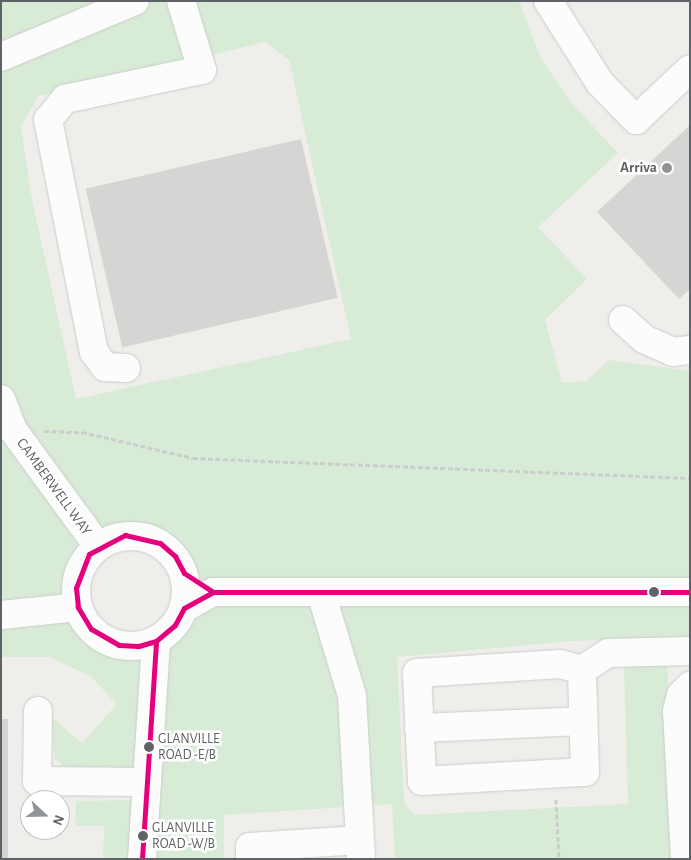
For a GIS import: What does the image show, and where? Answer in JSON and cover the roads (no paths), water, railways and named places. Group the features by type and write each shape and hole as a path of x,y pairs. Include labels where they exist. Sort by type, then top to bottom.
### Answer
{"street":[{"path":"1,57 135,1"},
{"path":"126,368 105,367 94,352 48,120 65,99 202,70 181,1"},
{"path":"548,1 600,82 636,120 690,69"},
{"path":"623,320 644,339 673,352 690,350"},
{"name":"CAMBERWELL WAY","path":"1,398 13,430 98,546"},
{"path":"125,535 144,537 175,556 184,573 184,608 175,625 156,641 138,646 110,642 91,629 78,607 79,571 98,546 125,535"},
{"path":"184,573 213,592"},
{"path":"184,608 213,592 690,592"},
{"path":"250,859 250,847 304,851 360,849 352,696 321,593"},
{"path":"1,615 78,607"},
{"path":"142,859 156,641"},
{"path":"582,670 585,772 422,781 417,673 560,664 582,670 608,653 690,651"},
{"path":"685,859 677,711 681,695 690,686"},
{"path":"38,711 37,781 147,782"},
{"path":"419,728 583,721"}],"place":[{"name":"Arriva","path":"667,168"},
{"name":"GLANVILLE ROAD -E/B","path":"149,747"},
{"name":"GLANVILLE ROAD -W/B","path":"143,836"}]}
